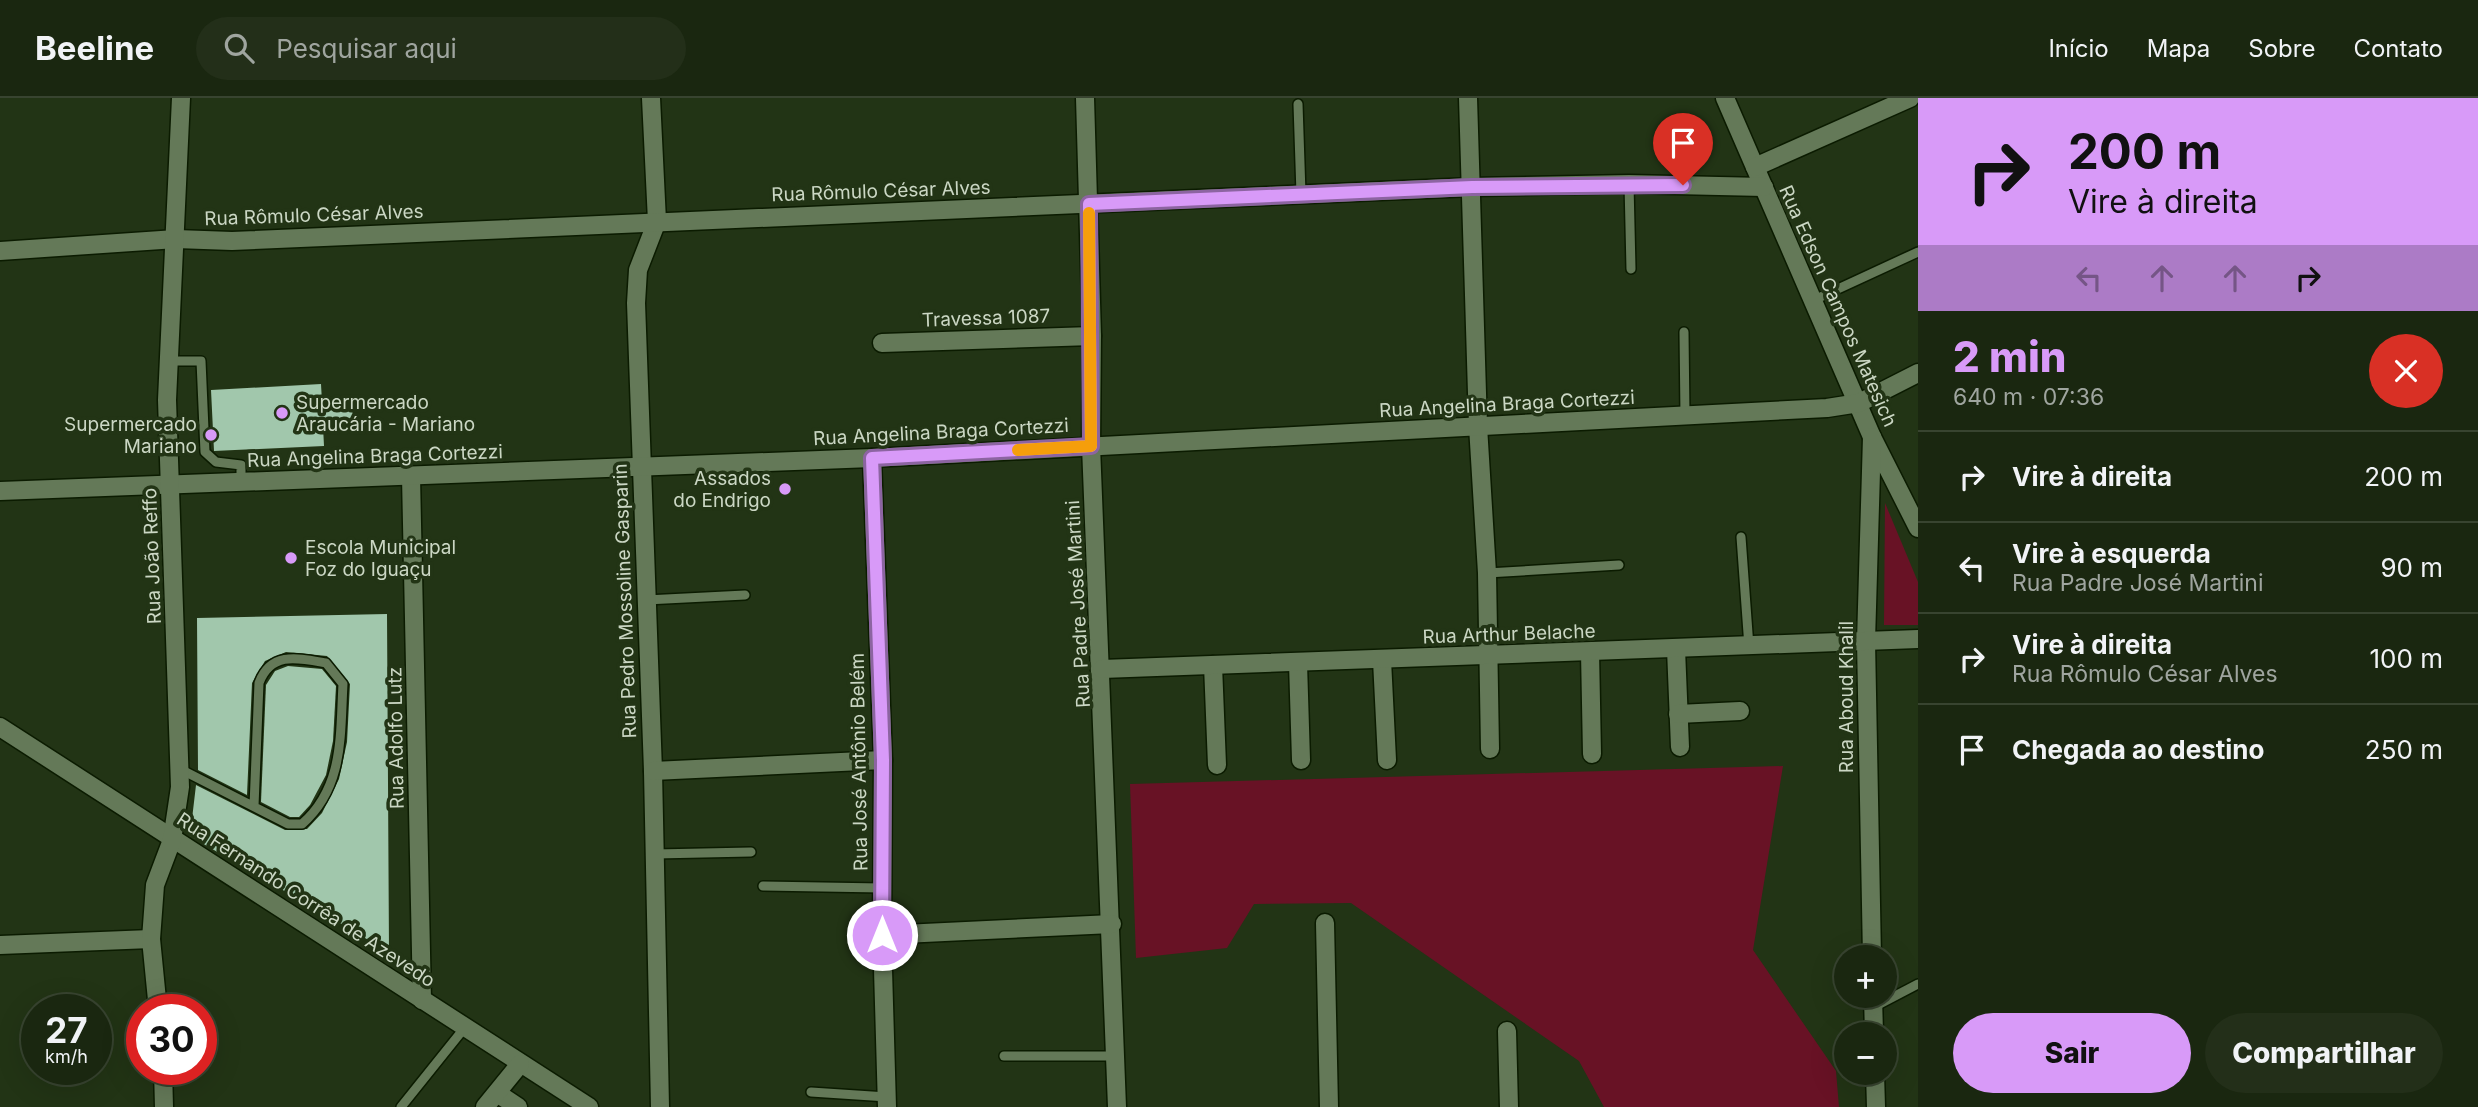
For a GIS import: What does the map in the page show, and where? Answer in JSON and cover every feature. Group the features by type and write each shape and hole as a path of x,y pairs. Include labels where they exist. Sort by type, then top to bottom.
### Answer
{"street":[{"name":"Rua João Reffo","path":"156,994 151,939 155,885 172,840 180,769 168,361 181,98"},
{"name":"Rua Pedro Mossoline Gasparin","path":"651,98 657,221 638,270 637,281 653,771 660,1107"},
{"name":"Rua Padre José Martini","path":"1085,98 1092,335 1091,446 1102,670 1117,1107"},
{"path":"1468,98 1478,426 1487,573 1490,748"},
{"name":"Rua Edson Campos Matesich","path":"1725,98 1872,437 1918,528"},
{"path":"1755,167 1910,98"},
{"name":"Rua Rômulo César Alves","path":"0,251 176,239 232,241 1472,187 1629,184 1764,187"},
{"name":"Travessa 1087","path":"882,343 1092,335"},
{"name":"Rua Angelina Braga Cortezzi","path":"0,491 872,458 1827,408 1859,403 1918,373"},
{"name":"Rua Aboud Khalil","path":"1872,437 1866,642 1872,945"},
{"name":"Rua José Antônio Belém","path":"872,458 883,760 882,935 887,1102"},
{"name":"Rua Adolfo Lutz","path":"411,476 422,1000"},
{"name":"Rua Arthur Belache","path":"1102,670 1918,639"},
{"path":"1676,649 1679,747"},
{"path":"1590,652 1592,754"},
{"path":"1382,660 1387,760"},
{"path":"1298,663 1301,760"},
{"path":"1213,665 1217,765"},
{"path":"1678,714 1740,711"},
{"name":"Rua Fernando Corrêa de Azevedo","path":"0,727 589,1107"},
{"path":"653,771 883,760"},
{"path":"1325,923 1329,1107"},
{"path":"882,935 1112,925"},
{"path":"0,945 151,939"},
{"path":"1507,1031 1509,1107"},
{"path":"518,1107 491,1100 520,1064"},
{"path":"163,1085 164,1107"},
{"path":"1875,1085 1876,1107"}],"lane":[{"path":"1298,104 1301,194"},
{"path":"1629,184 1631,270"},
{"path":"1814,300 1918,253"},
{"path":"1684,332 1685,416"},
{"path":"168,361 201,361 205,452 216,462 241,465 241,483"},
{"path":"1741,537 1749,647"},
{"path":"1487,573 1619,565"},
{"path":"646,600 745,595"},
{"path":"180,769 288,824 302,824 316,811 329,791 338,762 343,684 326,663 290,657 276,660 264,671 259,683 254,806"},
{"path":"655,854 751,852"},
{"path":"763,886 882,888"},
{"path":"1897,992 1918,984"},
{"path":"401,1107 466,1026"},
{"path":"1004,1056 1115,1056"},
{"path":"811,1092 887,1102"}],"shaded area":[{"path":"1885,503 1918,582 1918,625 1884,625"},
{"path":"1783,766 1753,950 1834,1068 1834,1085 1837,1085 1839,1107 1604,1107 1579,1061 1351,903 1254,904 1227,948 1136,958 1130,784"}],"building":[{"name":"Supermercado Araucária - Mariano","path":"321,384 322,402 352,400 353,425 323,426 324,446 214,451 211,390"},
{"path":"387,614 389,952 190,836 196,785 285,830 307,829 322,813 339,779 347,742 350,684 327,656 286,652 265,661 252,683 247,795 198,770 197,618"},
{"path":"288,666 322,669 336,686 333,741 326,775 310,805 299,817 290,817 261,802 266,685 275,671"}],"slow traffic":[{"path":"1018,450 1091,446 1089,213"}],"place":[{"name":"Supermercado Araucária - Mariano","path":"282,413"},
{"name":"Supermercado Mariano","path":"211,435"},
{"name":"Assados do Endrigo","path":"785,489"},
{"name":"Escola Municipal Foz do Iguaçu","path":"291,558"}],"route":[{"path":"882,935 883,760 872,458 1091,446 1089,204 1472,187 1683,185"}]}
